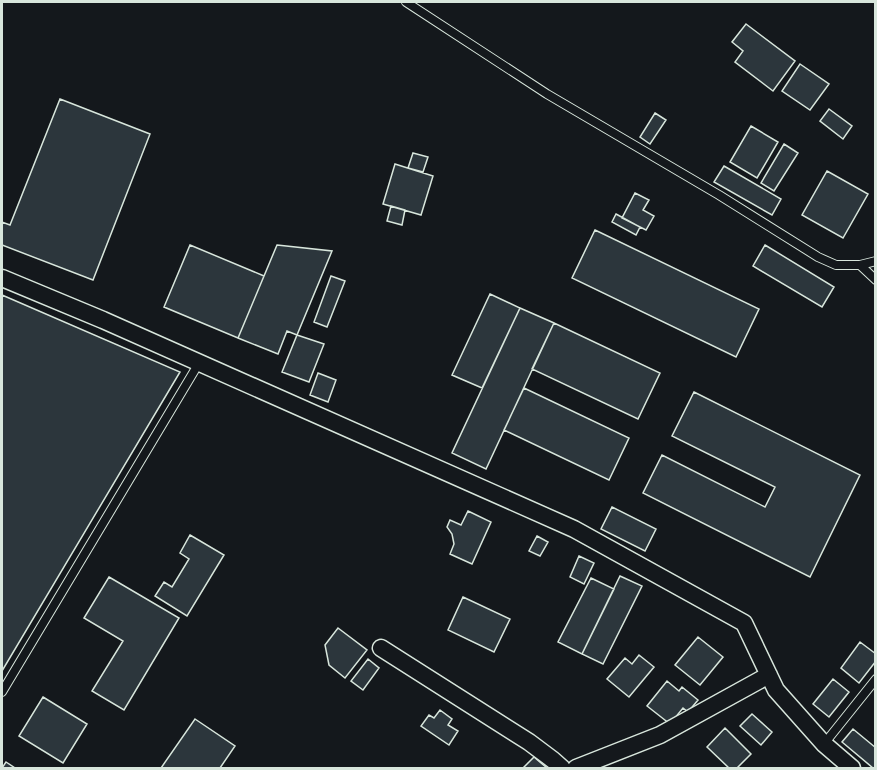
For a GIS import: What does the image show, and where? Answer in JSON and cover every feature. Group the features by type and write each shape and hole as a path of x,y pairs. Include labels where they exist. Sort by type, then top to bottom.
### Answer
{"street":[{"path":"2,278 103,320 574,529 744,623 776,690 824,744 852,768"},
{"path":"381,648 529,742 562,768"},
{"path":"576,768 660,735 769,675"}],"lane":[{"path":"406,2 547,94 719,195 818,257 836,265 860,265 876,261"},
{"path":"860,265 876,280"},
{"path":"2,692 199,363"},
{"path":"824,744 876,679"}],"building":[{"path":"746,24 795,61 773,91 735,62 743,51 732,42"},
{"path":"800,64 829,84 810,110 782,91"},
{"path":"60,99 150,134 93,280 2,245 2,222 10,225"},
{"path":"829,109 852,126 843,139 820,121"},
{"path":"655,113 666,120 650,144 640,137"},
{"path":"751,126 778,142 757,178 730,162"},
{"path":"784,144 798,153 774,191 761,183"},
{"path":"413,153 428,157 423,172 408,168"},
{"path":"395,164 433,176 421,215 383,204"},
{"path":"724,166 781,199 772,215 714,182"},
{"path":"827,171 868,194 843,238 802,215"},
{"path":"635,193 649,200 643,210 654,216 646,230 622,218"},
{"path":"391,206 405,210 402,225 387,221"},
{"path":"616,214 640,227 636,235 612,222"},
{"path":"595,230 759,309 736,357 572,278"},
{"path":"190,245 264,276 238,338 164,307"},
{"path":"277,245 332,251 297,335 287,331 278,354 238,338"},
{"path":"765,245 834,287 822,307 753,266"},
{"path":"331,276 345,281 327,327 314,322"},
{"path":"490,294 520,308 482,388 452,375"},
{"path":"2,295 180,372 2,671"},
{"path":"520,308 554,323 486,469 452,453"},
{"path":"554,323 660,373 638,419 532,369"},
{"path":"297,335 324,344 309,382 282,372"},
{"path":"318,373 336,380 328,402 310,395"},
{"path":"524,388 629,438 609,480 504,430"},
{"path":"694,392 860,475 810,577 643,493 662,455 765,507 775,487 672,436"},
{"path":"612,507 656,529 645,551 601,529"},
{"path":"468,511 491,522 472,564 450,554 454,544 452,534 447,527 450,520 461,525"},
{"path":"190,535 224,555 187,616 155,596 164,582 172,587 189,559 180,553"},
{"path":"537,536 548,542 540,556 529,551"},
{"path":"579,556 594,563 584,584 570,577"},
{"path":"620,576 642,586 603,664 582,654"},
{"path":"109,577 179,618 124,710 92,691 123,641 84,618"},
{"path":"591,578 614,589 582,654 558,642"},
{"path":"463,597 510,619 494,652 448,630"},
{"path":"338,628 367,650 345,678 329,665 325,645"},
{"path":"698,637 723,657 700,685 675,665"},
{"path":"860,642 876,654 876,661 859,683 841,668"},
{"path":"639,655 654,667 629,697 607,679 625,658 632,664"},
{"path":"368,659 379,668 363,690 351,681"},
{"path":"833,679 849,692 829,717 813,704"},
{"path":"667,681 679,691 682,687 698,700 688,712 683,708 670,724 647,706"},
{"path":"43,697 87,724 63,763 19,736"},
{"path":"440,710 452,719 448,725 458,731 449,745 421,726 429,715 434,718"},
{"path":"752,714 772,732 761,745 740,726"},
{"path":"195,719 235,746 220,768 161,768"},
{"path":"725,728 751,754 737,768 729,768 707,747"},
{"path":"853,729 876,748 876,768 873,768 842,742"},
{"path":"534,757 547,768 523,768"},
{"path":"6,762 15,768 2,768"}]}
